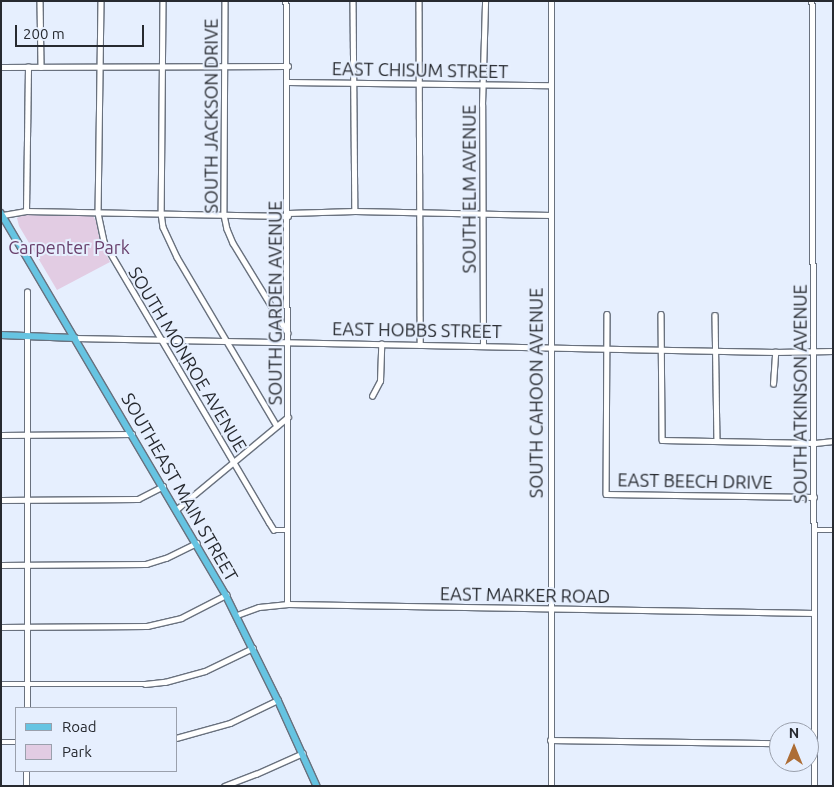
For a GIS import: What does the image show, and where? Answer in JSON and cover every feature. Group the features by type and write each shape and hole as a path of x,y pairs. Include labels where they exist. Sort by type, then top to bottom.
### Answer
{"main road":[{"name":"SOUTHEAST MAIN STREET","path":"2,214 226,595 278,700 317,786"},
{"name":"EAST HOBBS STREET","path":"1,335 75,338"}],"street":[{"path":"40,1 41,67"},
{"name":"SOUTH MONROE AVENUE","path":"101,1 98,213 104,242 274,530 288,530"},
{"path":"163,1 161,213 168,242 276,424"},
{"name":"SOUTH JACKSON DRIVE","path":"224,1 224,215 233,243 289,334"},
{"name":"SOUTH GARDEN AVENUE","path":"286,1 289,334 288,604"},
{"path":"353,1 355,211"},
{"path":"419,1 420,345"},
{"name":"SOUTH ELM AVENUE","path":"483,346 482,215 485,1"},
{"name":"SOUTH CAHOON AVENUE","path":"550,1 550,786"},
{"name":"SOUTH ATKINSON AVENUE","path":"812,1 814,352 812,722"},
{"path":"1,67 288,66"},
{"path":"26,211 28,67"},
{"name":"EAST CHISUM STREET","path":"288,82 551,85"},
{"path":"2,214 26,211 224,215 355,211 551,215"},
{"path":"27,292 27,707"},
{"path":"606,314 606,348"},
{"path":"661,314 662,440 814,443 833,441"},
{"path":"715,315 717,440"},
{"name":"EAST HOBBS STREET","path":"75,338 716,351 833,351"},
{"path":"372,396 380,381 380,344"},
{"name":"EAST BEECH DRIVE","path":"606,348 606,494 814,497"},
{"path":"773,384 775,352"},
{"path":"177,509 276,424 288,417"},
{"path":"1,435 132,434"},
{"path":"1,500 138,499 163,486"},
{"path":"814,530 833,530"},
{"path":"1,565 146,564 166,558 197,543"},
{"path":"1,626 147,626 181,618 226,595"},
{"name":"EAST MARKER ROAD","path":"237,615 259,607 288,604 814,614"},
{"path":"1,684 144,684 165,682 205,671 253,648"},
{"path":"178,737 230,723 278,700"},
{"path":"550,740 769,743"},
{"path":"1,742 15,742"},
{"path":"224,786 256,774 302,752"},
{"path":"26,772 26,786"},
{"name":"SOUTH ATKINSON AVENUE","path":"814,772 815,786"}],"green space":[{"name":"Carpenter Park","path":"23,215 93,216 96,221 100,242 110,262 57,290 19,226 17,218"}]}
